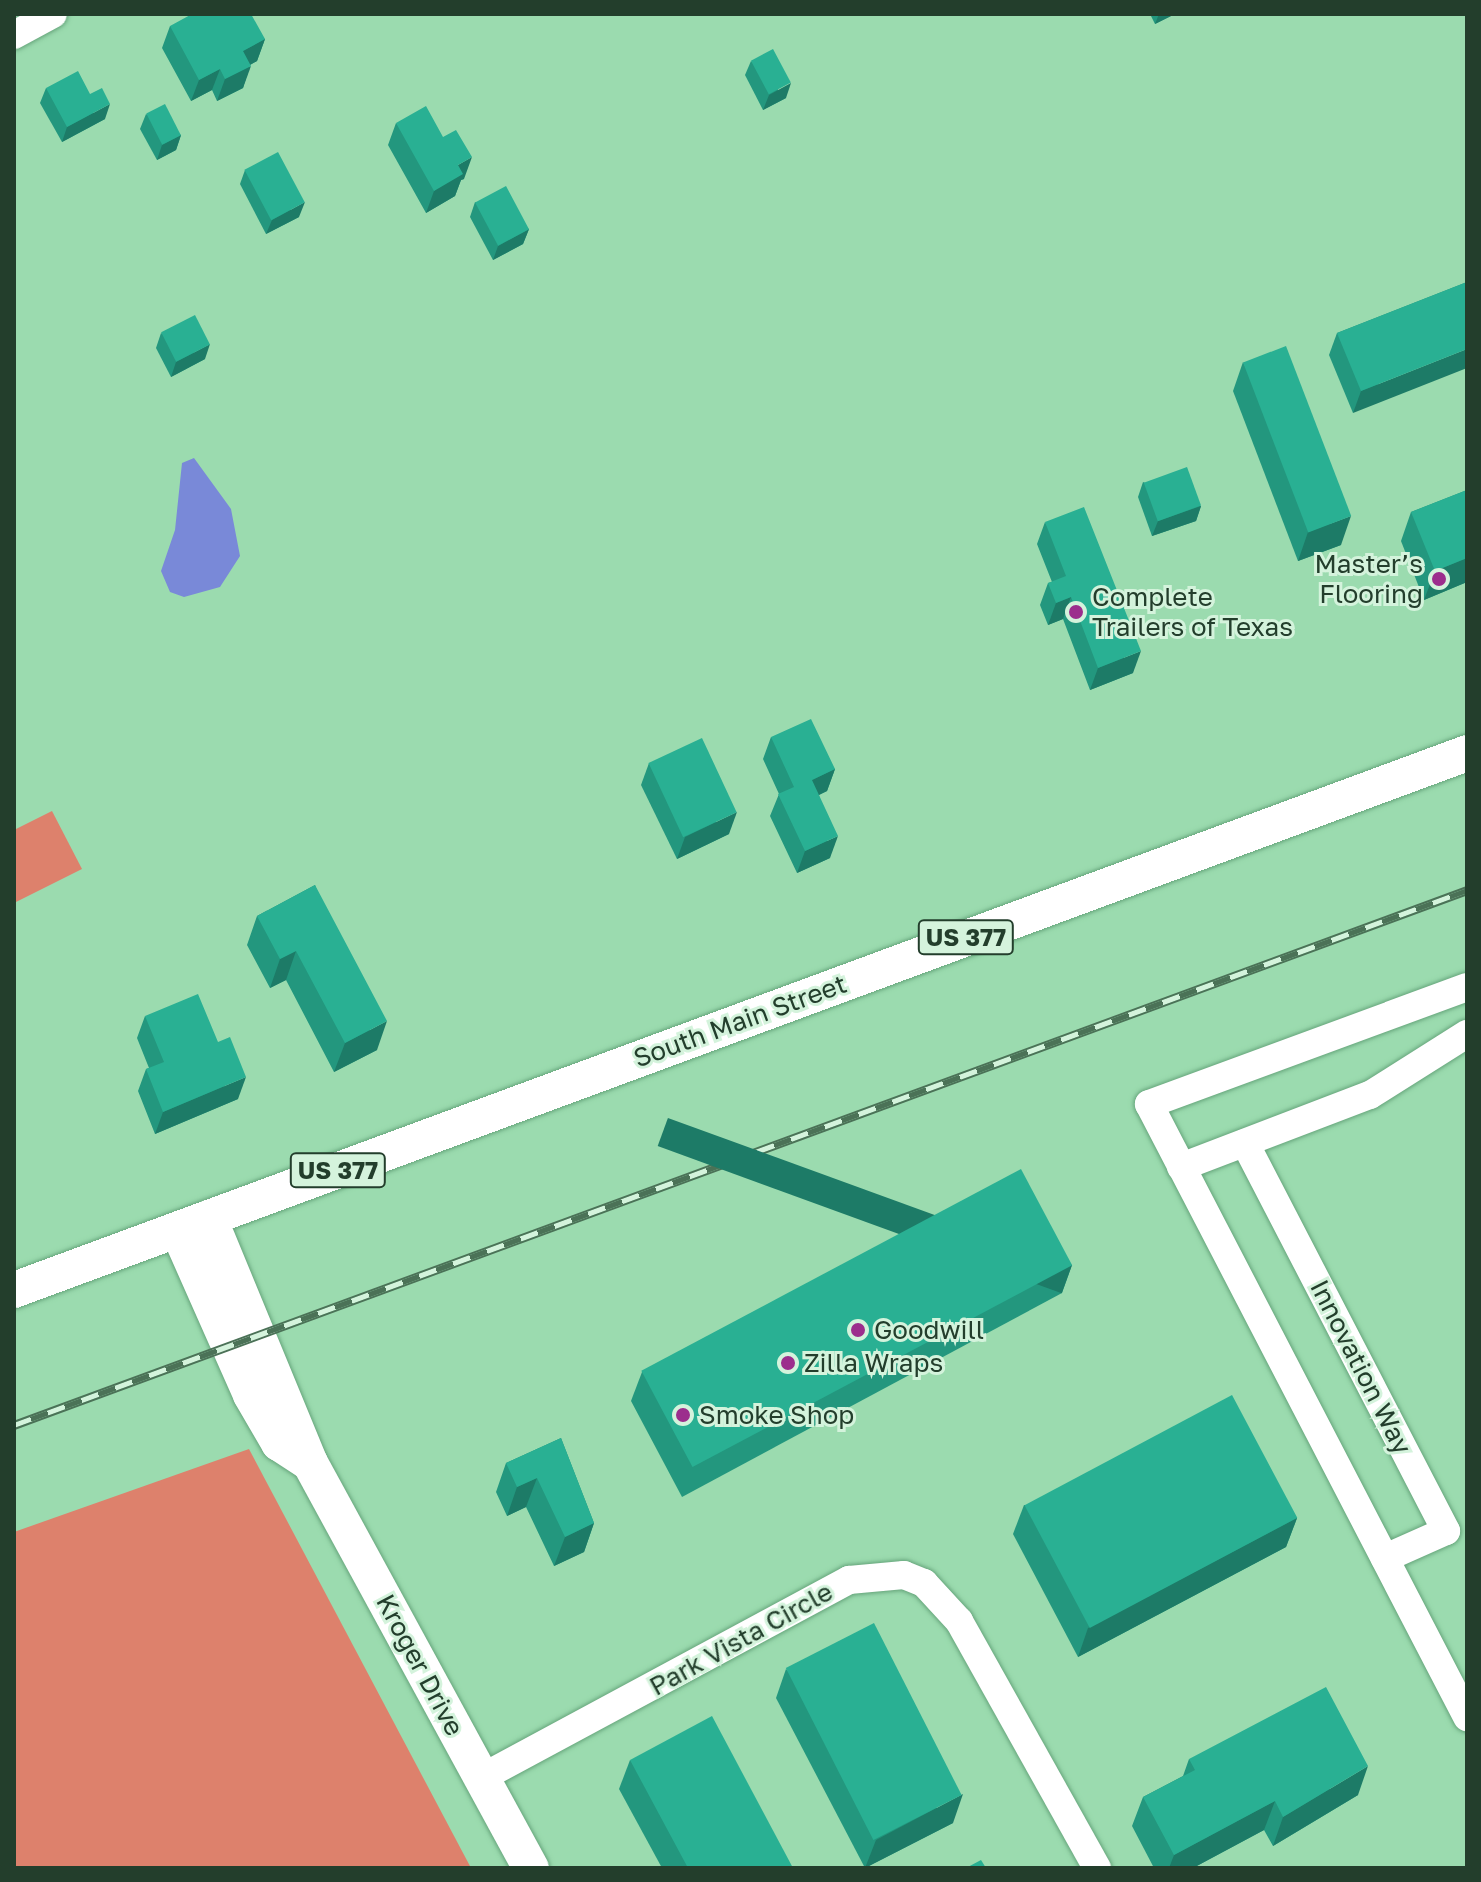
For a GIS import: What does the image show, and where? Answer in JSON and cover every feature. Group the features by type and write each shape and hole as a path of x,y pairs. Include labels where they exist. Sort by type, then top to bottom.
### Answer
{"main road":[{"name":"South Main Street","path":"14,1290 1467,753"},
{"name":"Kroger Drive","path":"194,1224 251,1395 279,1443 310,1463 531,1868"}],"street":[{"path":"14,35 53,14"},
{"path":"1467,987 1149,1104 1467,1717"},
{"path":"1181,1167 1370,1095 1467,1034"},
{"name":"Innovation Way","path":"1245,1143 1446,1531 1385,1558"},
{"name":"Park Vista Circle","path":"481,1778 849,1580 904,1575 924,1583 959,1621 1097,1868"}],"shaded area":[{"path":"52,811 82,869 14,903 14,830"},
{"path":"249,1449 471,1868 14,1868 14,1532"}],"water":[{"path":"194,458 231,509 240,556 220,587 184,597 170,592 161,571 175,530 182,463"}],"building":[{"path":"192,14 251,14 265,39 243,51 251,66 225,79 220,69 199,80 170,26"},
{"path":"773,49 791,83 769,94 751,61"},
{"path":"78,71 90,94 102,88 110,104 67,127 46,88"},
{"path":"165,104 181,135 162,145 146,114"},
{"path":"426,106 443,137 456,130 472,157 458,165 463,174 434,191 396,123"},
{"path":"278,152 305,202 271,220 244,170"},
{"path":"506,186 529,229 498,246 475,202"},
{"path":"1467,282 1467,349 1361,391 1337,333"},
{"path":"195,315 210,344 176,362 161,332"},
{"path":"1286,346 1351,516 1308,532 1243,362"},
{"path":"1187,467 1201,506 1158,521 1144,483"},
{"path":"1467,490 1467,558 1435,571 1411,512"},
{"path":"1084,507 1141,651 1098,668 1071,597 1056,603 1048,583 1066,576 1045,522"},
{"path":"811,719 835,769 812,780 838,836 805,851 778,794 794,787 771,737"},
{"path":"702,738 737,812 683,837 649,763"},
{"path":"315,885 387,1021 345,1043 296,951 280,959 257,916"},
{"path":"198,994 218,1042 230,1037 246,1077 163,1112 146,1069 164,1062 145,1016"},
{"path":"1021,1169 1072,1265 693,1467 641,1371"},
{"path":"1232,1395 1297,1518 1090,1628 1025,1505"},
{"path":"561,1438 594,1523 565,1537 537,1478 517,1487 506,1463"},
{"path":"874,1623 962,1795 873,1840 786,1668"},
{"path":"1326,1687 1368,1766 1283,1817 1275,1801 1174,1855 1143,1797 1195,1770 1189,1759"},
{"path":"712,1716 793,1868 688,1868 630,1760"},
{"path":"981,1860 986,1868 966,1868"}],"railway":[{"path":"14,1425 1467,890"}],"place":[{"name":"Master’s Flooring","path":"1439,579"},
{"name":"Complete Trailers of Texas","path":"1076,612"},
{"name":"Goodwill","path":"858,1330"},
{"name":"Zilla Wraps","path":"788,1363"},
{"name":"Smoke Shop","path":"683,1415"}]}
